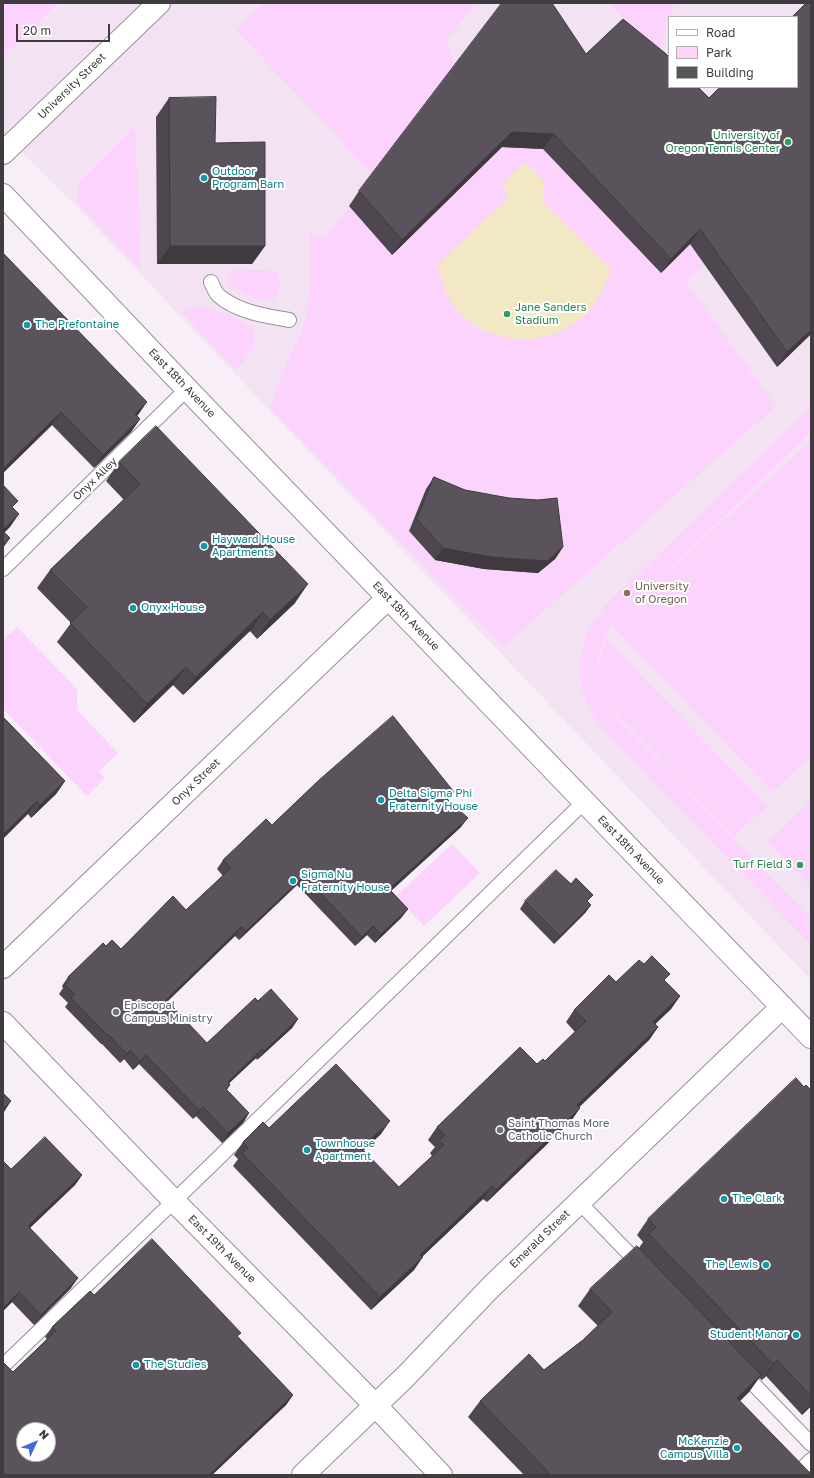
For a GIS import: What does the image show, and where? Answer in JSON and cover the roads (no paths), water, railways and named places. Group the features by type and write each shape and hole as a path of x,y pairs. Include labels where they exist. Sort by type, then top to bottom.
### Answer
{"street":[{"name":"University Street","path":"3,153 159,3"},
{"name":"East 18th Avenue","path":"3,195 187,389 811,1037"},
{"name":"Onyx Street","path":"3,967 388,598"},
{"name":"Emerald Street","path":"303,1475 406,1376 490,1288 578,1202 782,1007"},
{"name":"East 19th Avenue","path":"3,1023 174,1201 375,1405 441,1475"}],"lane":[{"path":"211,282 217,294 230,303 258,314 289,320"},
{"name":"Onyx Alley","path":"3,569 187,389"},
{"path":"3,1366 584,802"},
{"path":"578,1202 650,1276"},
{"path":"733,1363 811,1444"},
{"path":"796,1475 811,1460"}],"place":[{"name":"University of Oregon Tennis Center","path":"788,142"},
{"name":"Outdoor Program Barn","path":"204,178"},
{"name":"Jane Sanders Stadium","path":"507,314"},
{"name":"The Prefontaine","path":"27,325"},
{"name":"Hayward House Apartments","path":"204,546"},
{"name":"University of Oregon","path":"627,593"},
{"name":"Onyx House","path":"133,608"},
{"name":"Delta Sigma Phi Fraternity House","path":"381,800"},
{"name":"Turf Field 3","path":"800,865"},
{"name":"Sigma Nu Fraternity House","path":"293,881"},
{"name":"Episcopal Campus Ministry","path":"116,1012"},
{"name":"Saint Thomas More Catholic Church","path":"500,1130"},
{"name":"Townhouse Apartment","path":"307,1150"},
{"name":"The Clark","path":"724,1199"},
{"name":"The Lewis","path":"766,1265"},
{"name":"Student Manor","path":"796,1335"},
{"name":"The Studies","path":"136,1365"},
{"name":"McKenzie Campus Villa","path":"737,1448"}]}
